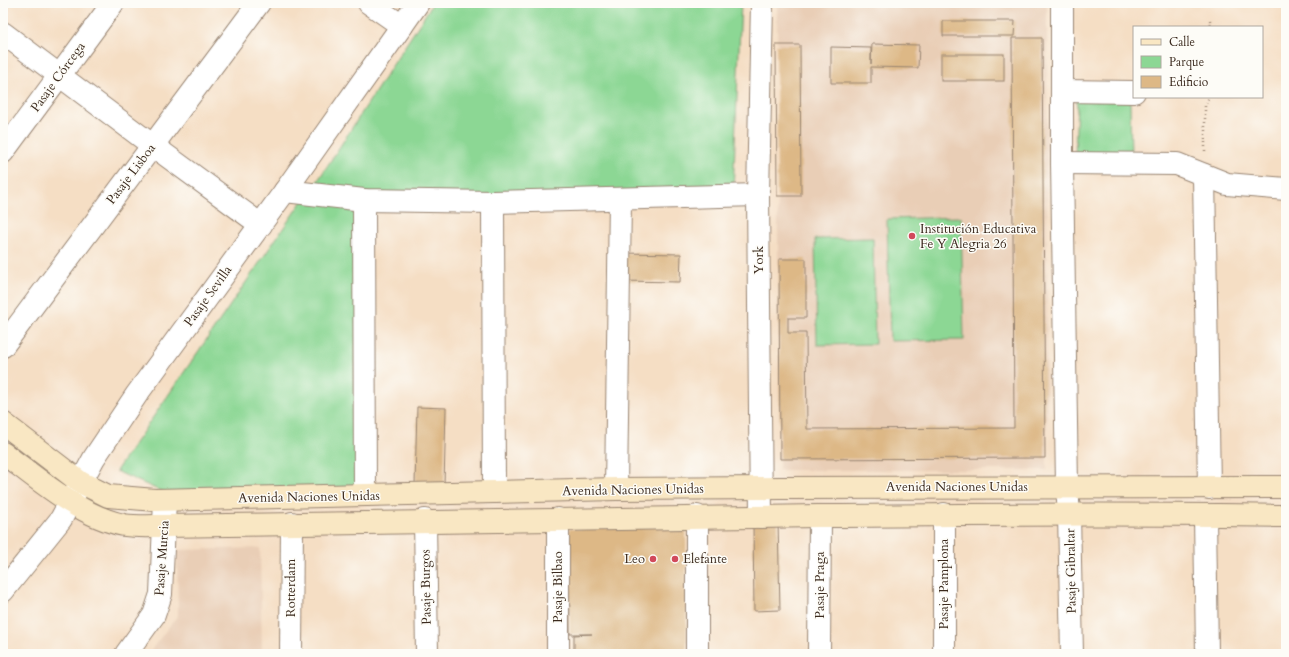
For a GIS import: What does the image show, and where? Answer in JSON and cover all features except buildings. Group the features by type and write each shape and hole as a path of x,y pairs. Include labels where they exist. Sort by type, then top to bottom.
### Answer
{"street":[{"name":"Pasaje Córcega","path":"3,152 113,3"},
{"name":"Pasaje Lisboa","path":"3,346 259,3"},
{"path":"369,3 402,26"},
{"name":"Pasaje Sevilla","path":"3,591 61,519 94,458 137,394 285,191 418,3"},
{"name":"York","path":"760,516 758,195 762,3"},
{"name":"Pasaje Gibraltar","path":"1062,3 1062,163 1067,487 1072,654"},
{"path":"3,33 260,225"},
{"path":"1062,91 1133,92"},
{"path":"1062,163 1177,164 1227,184 1286,189"},
{"path":"1204,175 1209,488"},
{"path":"285,191 364,200 493,202 758,195"},
{"path":"616,489 620,198"},
{"path":"364,200 365,495"},
{"path":"493,202 494,492"},
{"name":"Avenida Naciones Unidas","path":"3,423 80,482 108,496 165,500 616,489 1286,487"},
{"name":"Avenida Naciones Unidas","path":"3,453 70,502 102,518 125,525 164,526 425,520 944,514 1286,516"},
{"name":"Pasaje Murcia","path":"126,654 154,615 161,594 165,500"},
{"name":"Pasaje Pamplona","path":"944,514 944,654"},
{"path":"1205,515 1207,654"},
{"path":"697,516 697,654"},
{"name":"Pasaje Praga","path":"819,654 820,516"},
{"name":"Pasaje Bilbao","path":"558,519 558,654"},
{"name":"Pasaje Burgos","path":"425,520 427,654"},
{"name":"Rotterdam","path":"291,654 292,523"}],"path":[{"path":"1210,20 1211,26"},
{"path":"1204,175 1205,106 1209,98"}],"shaded area":[{"name":"Institución Educativa Fe Y Alegria 26","path":"777,3 1047,3 1047,470 779,470"},
{"path":"260,548 262,654 148,654 178,615 177,550"}],"green space":[{"path":"433,3 741,3 733,192 422,199 313,188"},
{"path":"1077,100 1130,100 1131,158 1075,158"},
{"path":"304,198 362,204 364,488 165,493 116,471"},
{"path":"961,217 964,340 890,341 887,219"},
{"path":"873,238 875,344 817,345 815,239"}],"place":[{"name":"Institución Educativa Fe Y Alegria 26","path":"912,236"},
{"name":"Leo","path":"653,559"},
{"name":"Elefante","path":"675,559"}]}
